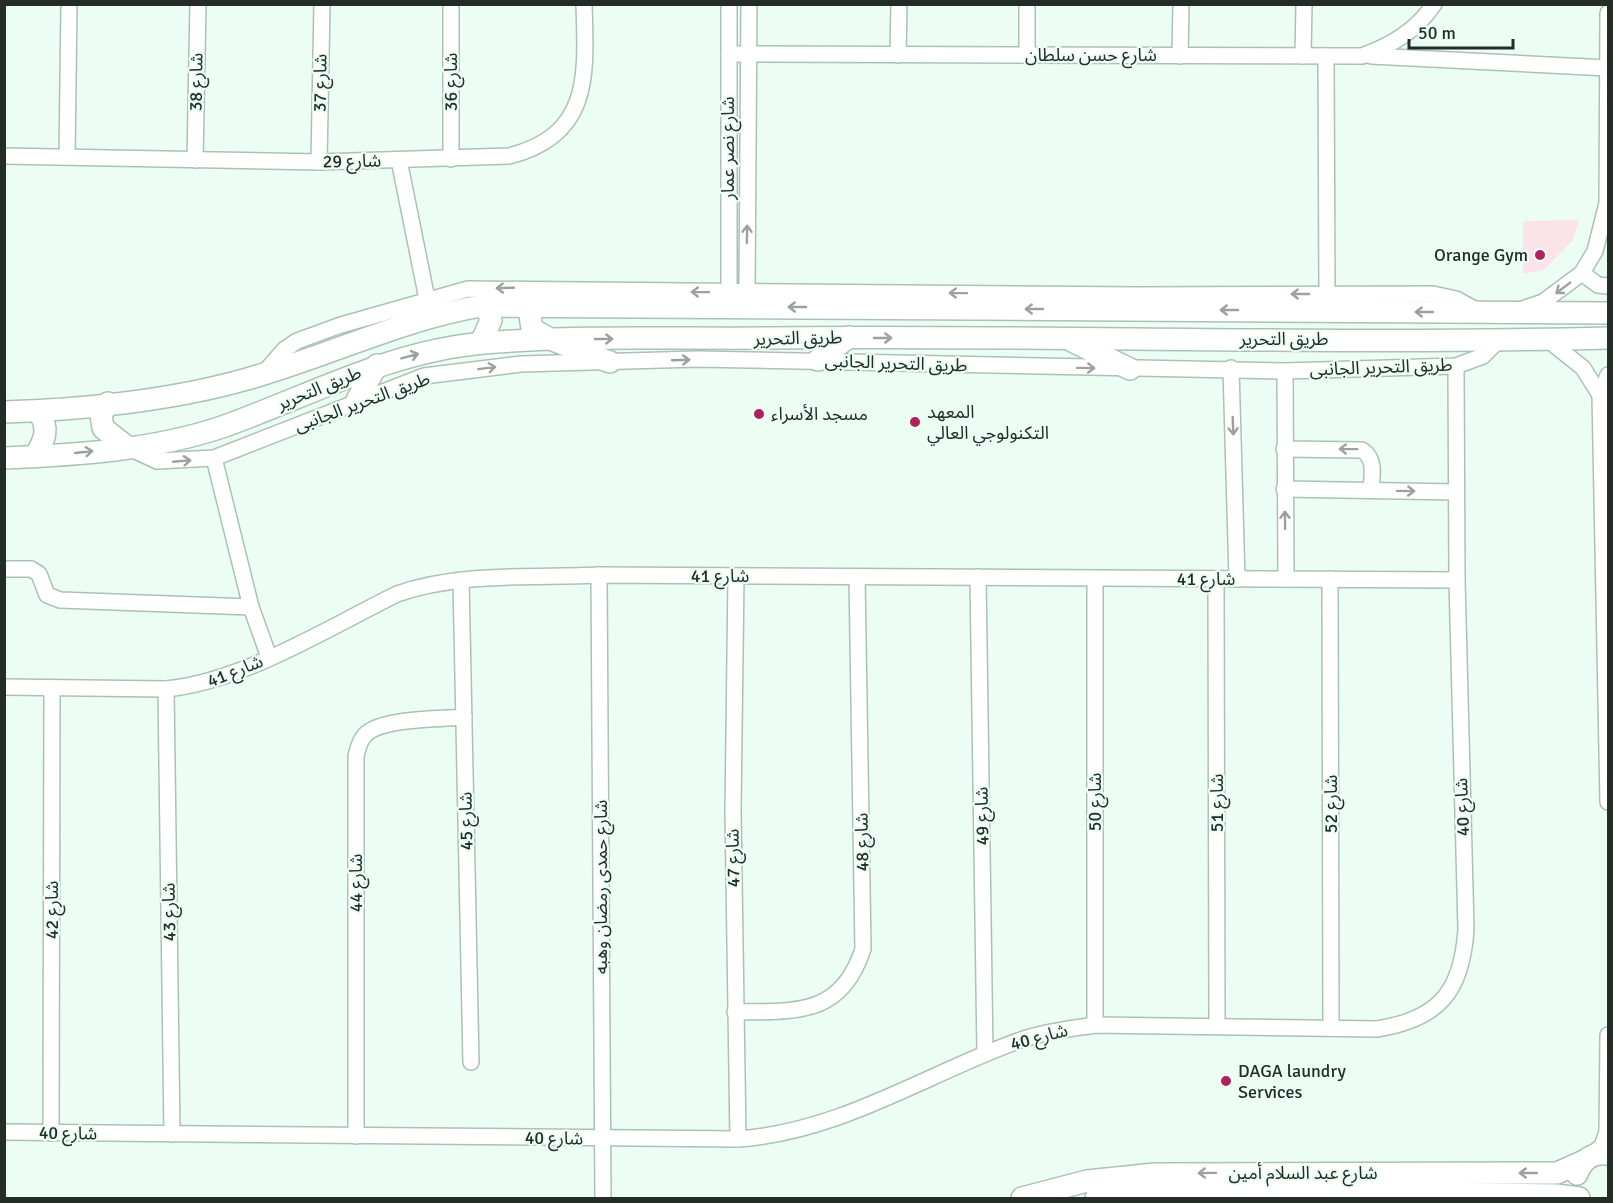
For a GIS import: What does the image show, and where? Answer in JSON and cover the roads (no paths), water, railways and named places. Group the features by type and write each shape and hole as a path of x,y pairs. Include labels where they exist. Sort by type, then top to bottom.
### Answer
{"street":[{"path":"67,158 69,4"},
{"name":"شارع 38","path":"195,160 198,4"},
{"name":"شارع 37","path":"318,162 322,4"},
{"name":"شارع 36","path":"451,4 451,159"},
{"name":"شارع 29","path":"4,156 318,162 451,159 509,156 528,152 559,132 571,117 584,86 585,4"},
{"name":"شارع نصر عمار","path":"729,4 729,292"},
{"name":"شارع نصر عمار","path":"747,292 749,4"},
{"path":"898,55 899,4"},
{"path":"1027,4 1027,55"},
{"path":"1180,56 1181,4"},
{"path":"1303,56 1304,4"},
{"name":"شارع حسن سلطان","path":"729,54 1362,56 1386,47 1408,34 1434,4"},
{"path":"1512,312 1542,302 1582,273 1595,250 1607,203 1608,13"},
{"path":"1326,56 1327,303 1324,328 1334,339"},
{"path":"1362,56 1608,68"},
{"path":"399,160 427,299"},
{"path":"1582,273 1598,285 1608,286"},
{"path":"263,374 284,350 297,341 427,299 479,289 641,298 729,292 826,291 1137,295 1327,303"},
{"path":"826,291 856,308"},
{"path":"1108,310 1137,295"},
{"name":"طريق التحرير","path":"4,412 38,411 168,396 263,374 423,318 481,306 541,306 641,298 856,308 1275,311 1327,303 1480,312 1608,313"},
{"path":"481,306 488,311 491,320 481,343"},
{"path":"541,306 532,311 530,324 532,328 550,339 610,362"},
{"path":"1275,311 1284,327 1283,339"},
{"path":"818,360 849,338"},
{"path":"1066,338 1130,369"},
{"name":"طريق التحرير","path":"4,458 127,447 217,428 377,365 429,351 481,343 550,339 1066,338 1497,342 1608,338"},
{"path":"1547,339 1583,368 1600,395"},
{"name":"طريق التحرير الجانبى","path":"127,447 157,461 214,458 357,400 424,376 521,364 697,359 818,360 1285,371 1456,366 1483,356 1497,342"},
{"path":"357,400 377,365"},
{"name":"شارع 40","path":"4,1132 738,1139 787,1134 825,1124 985,1054 1020,1040 1057,1030 1095,1025 1377,1029 1406,1024 1433,1009 1453,987 1464,959 1466,929 1457,580 1456,366"},
{"path":"1231,368 1237,579"},
{"path":"1285,371 1286,579"},
{"path":"1608,375 1600,395 1608,802"},
{"path":"108,403 101,414 103,428 127,447"},
{"path":"35,456 46,433 44,420 38,411"},
{"path":"1284,449 1362,450 1372,461 1371,490"},
{"path":"214,458 251,607 269,657"},
{"path":"1284,489 1456,492"},
{"path":"4,568 31,569 39,574 47,596 60,600 251,607"},
{"name":"شارع 41","path":"4,687 166,689 217,681 397,594 419,586 461,580 599,575 1457,580"},
{"name":"شارع حمدى رمضان وهبه","path":"599,575 603,1198"},
{"name":"شارع 47","path":"736,576 733,812 738,1139"},
{"name":"شارع 48","path":"735,1012 798,1011 816,1006 833,997 847,984 857,968 863,949 857,577"},
{"name":"شارع 49","path":"978,577 985,1054"},
{"name":"شارع 50","path":"1095,578 1095,1025"},
{"name":"شارع 51","path":"1216,579 1217,1026"},
{"name":"شارع 52","path":"1330,579 1331,1028"},
{"name":"شارع 45","path":"461,580 471,1062"},
{"name":"شارع 42","path":"51,1133 52,688"},
{"name":"شارع 43","path":"166,689 172,1134"},
{"name":"شارع 44","path":"356,1136 358,750 365,735 382,725 464,717"},
{"path":"1581,1198 1576,1185 1576,1176 1602,1146 1607,1132 1608,1035"},
{"name":"شارع عبد السلام أمين","path":"1279,1182 1557,1173 1594,1157"},
{"name":"شارع عبد السلام أمين","path":"1022,1198 1087,1181 1120,1176 1279,1182 1495,1196 1581,1198"},
{"name":"شارع عبد السلام أمين","path":"1096,1198 1241,1181"}],"place":[{"name":"Orange Gym","path":"1540,255"},
{"name":"مسجد الأسراء","path":"759,414"},
{"name":"المعهد التكنولوجي العالي","path":"915,422"},
{"name":"DAGA laundry Services","path":"1226,1081"}]}
